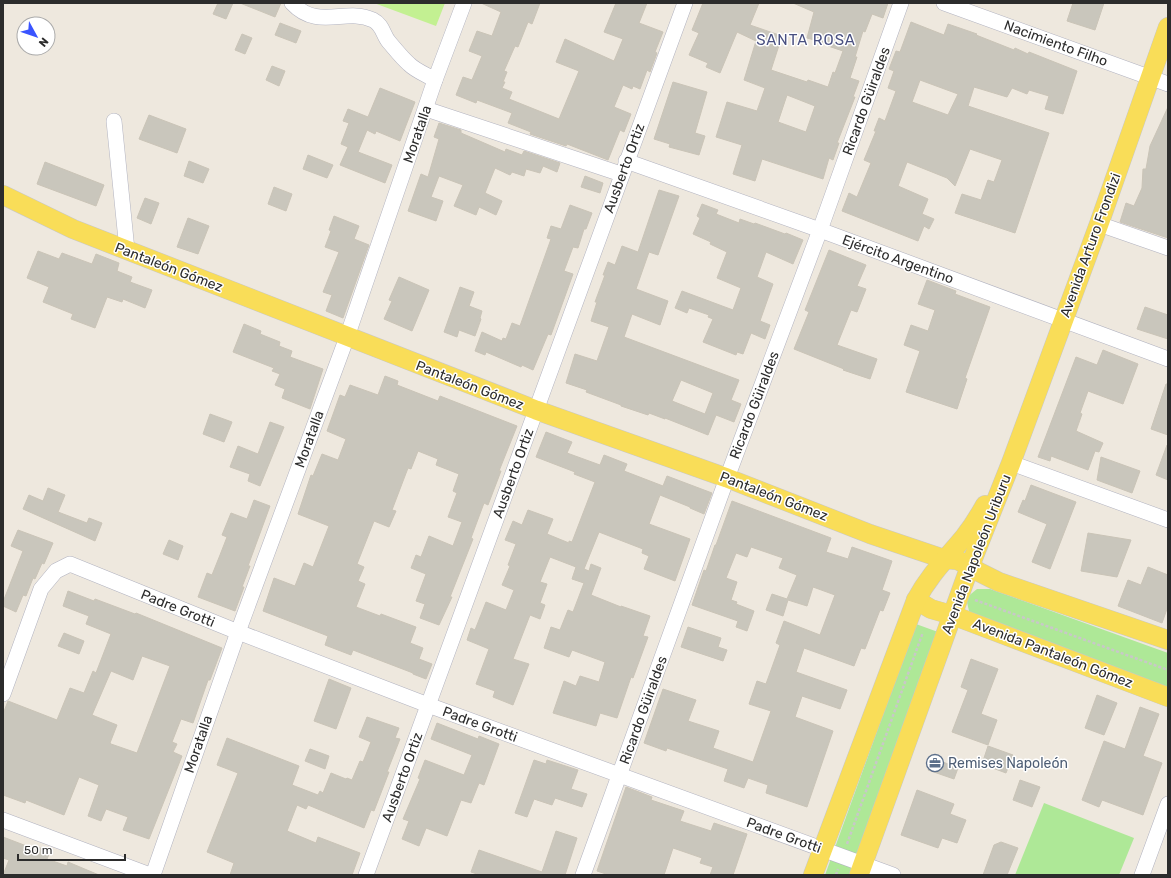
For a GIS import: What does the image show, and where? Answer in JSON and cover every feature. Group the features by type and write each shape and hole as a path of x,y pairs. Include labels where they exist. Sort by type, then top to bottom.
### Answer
{"main road":[{"name":"Avenida Arturo Frondizi","path":"1011,463 1168,27"},
{"name":"Pantaleón Gómez","path":"3,195 73,229 347,337 536,410 727,478 870,534 944,559"},
{"name":"Avenida Napoleón Uriburu","path":"813,875 924,604 925,583 965,536 1011,463"},
{"name":"Avenida Napoleón Uriburu","path":"861,869 970,566 1011,463"},
{"path":"944,559 957,560 999,582 1168,640"},
{"name":"Avenida Pantaleón Gómez","path":"924,604 1168,698"}],"street":[{"path":"292,3 312,17 337,18 355,16 374,20 384,30 387,40 410,65 435,80"},
{"name":"Moratalla","path":"152,875 238,632 347,337 435,80 464,3"},
{"name":"Ausberto Ortiz","path":"366,875 685,3"},
{"name":"Ricardo Güiraldes","path":"583,875 727,478 820,230 900,3"},
{"name":"Nacimiento Filho","path":"944,3 1168,84"},
{"name":"Ejército Argentino","path":"426,109 624,167 820,230 1168,360"},
{"path":"114,121 128,250"},
{"path":"1098,224 1168,248"},
{"path":"1011,463 1168,520"},
{"name":"Padre Grotti","path":"3,694 41,589 56,571 70,564 238,632 428,705 843,856 861,869 894,875"},
{"path":"1142,875 1168,804"},
{"path":"3,820 152,875"}],"path":[{"path":"960,594 1168,670"},
{"path":"836,875 924,604"}],"green space":[{"path":"374,3 445,3 436,26"},
{"path":"977,589 990,589 1168,653 1168,689 977,620 969,611 966,598"},
{"path":"916,624 938,632 850,875 825,875"},
{"path":"1044,803 1134,838 1119,875 1015,875"}],"building":[{"path":"218,3 233,3 226,19 213,14"},
{"path":"240,3 281,3 275,17"},
{"path":"481,3 540,3 532,24 528,22 518,47 515,46 504,71 507,72 502,88 512,92 509,99 559,119 579,71 556,62 565,39 614,61 623,39 604,32 616,3 647,3 639,23 663,32 655,52 657,53 650,72 647,70 640,89 633,86 632,89 623,85 614,107 631,114 624,132 620,130 608,160 567,144 566,146 530,134 531,132 508,123 512,113 477,100 476,103 456,95 463,77 472,80 482,56 469,51 477,31 492,36 501,12"},
{"path":"703,3 759,3 750,25 782,36 771,70 807,82 808,80 828,87 843,51 828,46 828,44 807,38 814,12 793,3 888,3 883,18 872,14 865,32 863,31 850,78 859,81 853,97 855,97 837,143 839,143 833,160 829,158 823,179 762,159 755,181 733,174 742,145 716,137 727,102 757,111 765,88 744,80 756,41 737,32 720,73 706,67 708,63 689,55 699,33 692,30","holes":["787,95 815,106 806,132 778,122"]},
{"path":"1073,3 1104,3 1095,30 1067,21"},
{"path":"911,22 944,35 948,24 977,34 976,35 1014,50 1015,48 1028,54 1029,52 1077,71 1063,114 1045,109 1049,96 1029,90 1027,94 1012,88 1007,97 974,87 968,106 1049,133 1015,233 955,213 962,194 981,200 988,180 994,182 1002,160 970,149 955,186 947,178 907,162 898,186 928,199 922,214 934,219 929,229 924,226 918,241 842,211 849,193 857,197 871,163 864,160 876,131 874,131 879,118 885,121 896,91 888,88 894,71 889,69 896,51 900,52","holes":["920,80 958,94 948,115 912,102"]},
{"path":"280,23 301,31 296,43 275,35"},
{"path":"242,34 252,38 245,54 235,50"},
{"path":"272,66 285,71 279,86 266,80"},
{"path":"673,82 707,92 695,133 705,136 699,155 669,147 670,144 654,139"},
{"path":"380,88 415,102 400,141 376,131 375,134 367,130 358,152 392,165 385,183 340,165 348,147 341,144 349,123 343,121 348,109 368,117"},
{"path":"1168,107 1168,238 1120,222 1126,203 1134,206 1142,188 1143,169 1146,169 1150,146"},
{"path":"149,115 186,129 177,153 139,139"},
{"path":"439,123 461,130 461,133 505,152 506,149 522,155 524,151 560,163 557,172 543,166 540,173 526,169 524,176 512,172 510,175 495,168 485,193 502,201 496,215 479,207 476,215 454,206 463,185 439,176 431,197 443,201 436,221 408,211 421,174 428,177 439,139 434,137"},
{"path":"308,155 333,165 327,178 303,169"},
{"path":"189,161 209,169 203,183 184,176"},
{"path":"45,162 104,185 96,206 37,184"},
{"path":"585,176 603,183 600,193 581,187"},
{"path":"274,187 292,194 286,211 268,204"},
{"path":"659,190 679,196 658,255 649,252 636,289 668,301 660,325 632,314 624,337 739,380 731,400 741,404 734,422 716,415 708,435 665,418 649,413 648,415 621,406 586,392 587,390 566,383 575,354 597,361 609,327 591,321 597,302 595,302 608,262 615,265 622,246 638,252","holes":["681,380 713,393 705,414 672,401"]},
{"path":"145,198 159,203 151,224 137,218"},
{"path":"702,204 718,210 716,214 739,223 740,219 785,234 786,233 803,240 793,264 766,252 757,277 773,284 760,321 770,325 765,339 751,333 743,354 737,352 736,355 703,342 713,319 708,317 709,315 689,308 687,313 675,308 682,291 733,310 741,288 717,278 727,252 710,244 711,242 693,234 700,218 697,216"},
{"path":"570,205 592,213 586,229 584,229 578,248 573,247 564,271 573,274 551,335 548,334 533,370 522,365 521,367 486,352 485,355 475,351 482,332 502,341 503,338 506,339 512,323 520,326 551,239 547,238 551,226 561,229"},
{"path":"334,216 359,226 354,239 369,245 343,318 326,311 332,295 323,292 339,252 325,247 331,231 329,230"},
{"path":"188,218 209,226 198,254 177,247"},
{"path":"829,250 866,265 857,286 866,289 857,312 851,310 837,345 877,359 870,379 843,370 844,369 794,349 809,312 805,310"},
{"path":"38,251 59,259 62,253 92,264 96,254 119,263 117,271 132,277 130,282 152,290 145,308 123,299 122,302 107,297 95,328 71,319 73,314 43,302 49,287 27,278"},
{"path":"399,277 429,290 412,331 384,319 392,301 389,300"},
{"path":"927,280 956,291 955,294 990,307 965,378 967,379 957,409 906,392 920,351 904,345 911,325 928,331 935,310 918,304"},
{"path":"460,287 474,292 469,306 482,311 475,336 459,330 457,337 444,332"},
{"path":"1145,307 1168,315 1168,339 1137,329"},
{"path":"244,324 261,331 260,334 280,342 279,346 292,351 290,357 323,369 310,409 282,398 285,389 275,385 280,374 272,371 274,368 233,352"},
{"path":"1103,350 1138,364 1123,404 1088,391 1080,413 1082,414 1076,431 1103,443 1099,452 1095,451 1088,470 1051,456 1050,461 1038,457 1076,357 1097,365"},
{"path":"385,376 398,381 397,385 438,401 440,396 517,426 499,471 501,471 488,505 484,503 471,538 473,539 450,597 452,597 439,625 420,618 425,604 416,601 426,574 411,568 416,555 421,557 429,536 453,546 462,522 448,517 457,493 453,491 459,474 436,465 438,459 418,451 411,469 408,468 392,510 396,511 389,527 374,521 357,564 364,567 358,581 365,584 356,607 380,616 381,614 416,627 410,643 423,648 419,659 432,664 426,679 353,650 351,655 325,645 328,636 263,611 274,578 295,586 304,563 313,567 329,526 298,514 311,475 313,476 322,454 338,460 346,439 327,431 340,395 345,397 350,385 378,395"},
{"path":"1166,384 1168,384 1168,435 1151,429"},
{"path":"210,414 232,422 224,442 203,434"},
{"path":"270,422 284,427 260,486 248,481 250,474 230,467 238,446 258,454"},
{"path":"546,432 572,442 567,453 600,465 604,455 627,464 624,471 663,486 667,476 712,493 704,514 660,495 649,524 690,539 675,581 644,569 649,556 642,553 643,549 599,532 584,569 589,571 591,564 601,568 591,595 621,607 650,616 643,636 648,637 633,678 631,677 617,718 600,713 596,726 553,713 564,681 576,686 580,676 599,682 605,662 572,650 569,657 544,648 551,627 560,630 568,610 573,612 584,583 572,579 576,567 550,557 540,582 547,584 540,603 545,605 540,619 530,615 513,659 529,664 513,705 493,697 495,691 476,684 489,649 467,640 471,628 475,630 486,602 506,610 514,590 502,585 510,566 508,565 516,544 505,540 513,521 522,525 528,510 553,519 547,534 569,543 569,541 572,542 595,482 574,474 575,472 536,457"},
{"path":"1168,445 1168,480 1156,475"},
{"path":"1101,457 1140,471 1132,493 1097,480"},
{"path":"1031,485 1076,502 1050,569 1032,562 1047,524 1018,512 1023,500 1025,501"},
{"path":"48,488 65,495 58,512 87,523 89,518 102,523 95,541 23,509 29,495 43,501"},
{"path":"254,500 270,506 248,566 250,566 235,611 198,597 207,573 212,575 220,555 227,537 222,535 231,513 247,519"},
{"path":"732,501 831,538 826,552 848,559 852,547 892,561 882,590 890,593 883,611 880,610 865,649 861,648 854,666 804,648 796,672 847,690 840,709 802,696 795,717 833,731 807,807 766,793 768,785 748,778 744,788 724,781 728,769 667,748 666,751 644,743 663,689 696,700 688,721 719,731 713,748 753,762 771,711 749,704 757,681 766,684 780,645 776,643 784,621 820,635 835,595 813,587 807,606 788,600 783,616 766,610 772,594 787,599 797,575 779,568 783,558 751,547 747,557 736,553 726,578 737,582 731,600 737,602 736,604 754,611 747,631 736,627 738,621 692,605 704,570 706,571"},
{"path":"18,530 53,543 44,564 42,563 35,579 33,578 26,596 23,595 16,612 3,606 3,602 23,551 11,546"},
{"path":"1088,533 1131,540 1117,577 1081,571"},
{"path":"169,540 183,546 178,560 163,554"},
{"path":"1148,567 1168,575 1168,606 1162,623 1118,606 1128,580 1141,585"},
{"path":"68,591 94,601 95,599 135,614 136,613 222,648 210,680 208,680 193,723 181,719 172,742 177,744 173,752 182,756 149,839 123,830 128,817 106,809 101,821 88,816 99,785 79,777 64,815 26,800 25,803 3,795 3,714 8,701 57,720 70,688 84,693 93,671 96,673 111,634 86,624 89,616 63,606","holes":["142,656 170,666 137,753 111,744 110,743 117,725 92,715 111,671 133,680"]},
{"path":"688,627 721,638 718,647 727,650 723,661 681,647"},
{"path":"64,633 84,641 79,654 58,646"},
{"path":"971,659 998,669 981,714 997,720 988,745 952,732 968,690 961,687"},
{"path":"329,679 351,688 336,729 314,721"},
{"path":"1097,695 1117,703 1104,735 1085,728"},
{"path":"1140,707 1159,714 1143,756 1162,763 1143,815 1102,800 1099,807 1082,800 1104,741 1125,749"},
{"path":"367,717 399,728 395,738 400,739 374,811 371,810 364,828 308,805 306,809 297,805 287,831 316,843 318,837 360,853 352,875 230,875 234,863 207,852 238,773 217,765 227,738 299,766 292,785 318,795 320,791 323,793 331,773 352,780 360,761 363,762 371,742 359,737"},
{"path":"437,723 478,739 479,736 499,744 484,785 479,783 471,803 461,800 447,836 426,828 419,846 402,839 409,821 403,819 420,779 418,778 425,760 464,775 472,755 431,739"},
{"path":"988,746 1013,755 1006,773 982,764"},
{"path":"310,749 329,756 325,769 305,761"},
{"path":"933,758 958,768 954,779 928,770"},
{"path":"534,760 546,764 547,760 578,770 571,789 587,794 582,807 555,798 552,805 534,799 527,817 515,813"},
{"path":"1020,780 1040,787 1032,807 1013,800"},
{"path":"626,787 652,797 651,800 684,811 680,821 711,831 714,823 747,834 733,875 710,875 713,867 700,863 702,858 673,848 664,875 609,875 597,871"},
{"path":"917,790 954,804 950,814 966,820 957,843 942,838 938,848 901,835"},
{"path":"556,831 577,838 565,875 480,875 471,872 479,850 542,872"},
{"path":"3,837 37,850 38,847 50,852 47,859 67,866 68,862 99,875 3,875 9,860 3,858"},
{"path":"1001,842 1018,848 1007,875 983,875 994,845"}],"place":[{"name":"Remises Napoleón","path":"935,763"}],"district":[{"name":"SANTA ROSA","path":"806,40"}]}
